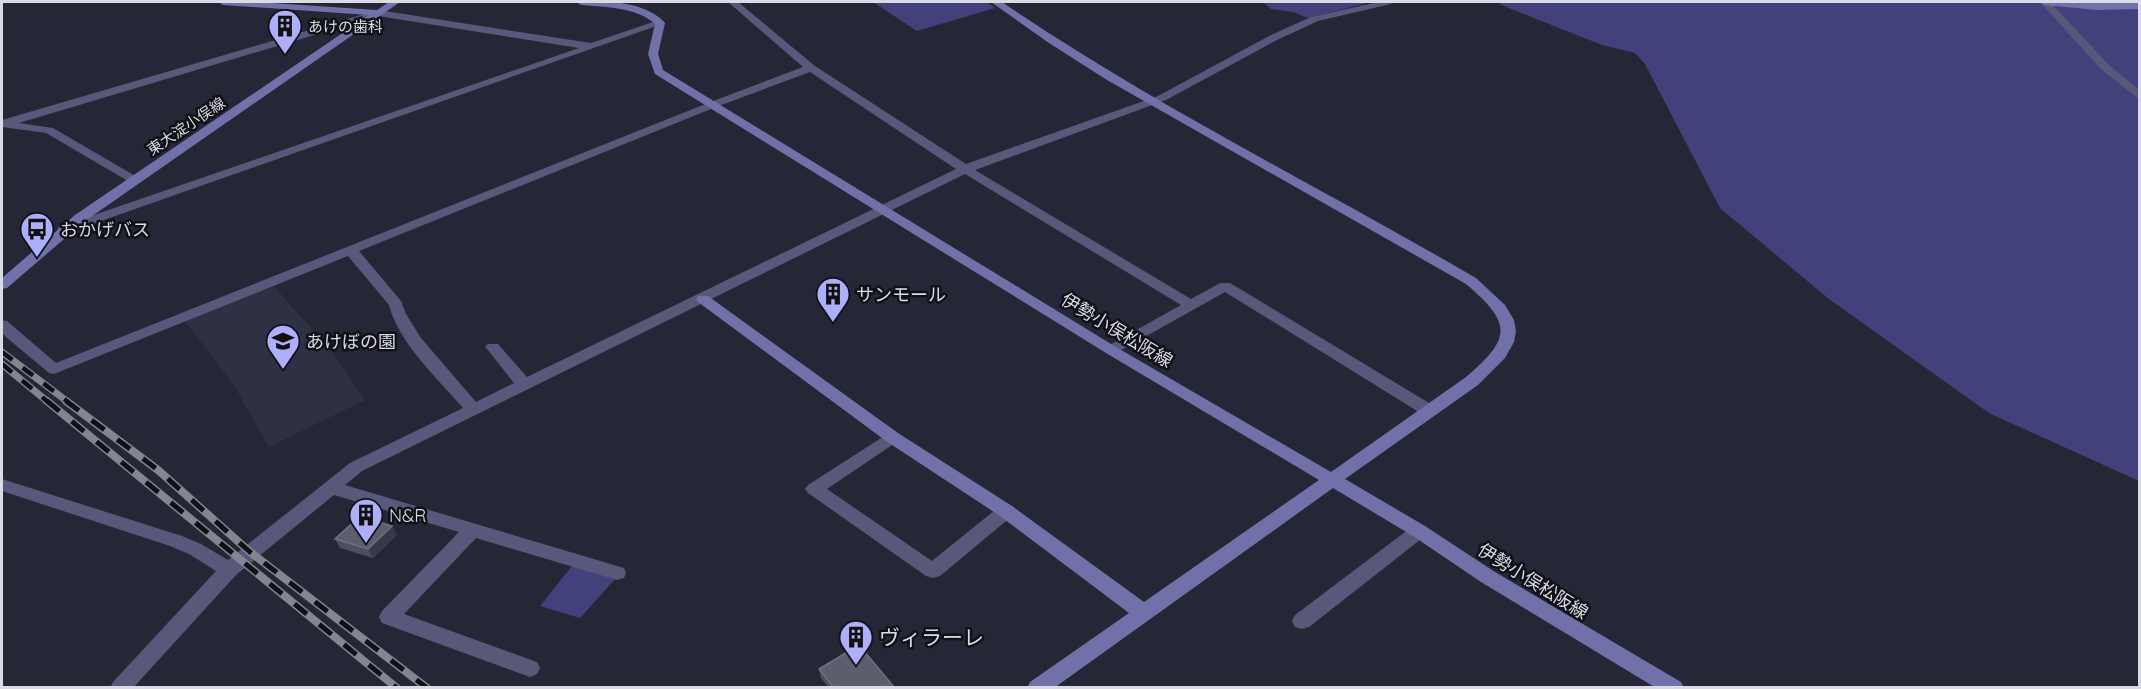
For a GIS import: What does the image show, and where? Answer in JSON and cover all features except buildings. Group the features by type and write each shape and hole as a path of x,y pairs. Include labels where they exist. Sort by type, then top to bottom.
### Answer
{"street":[{"path":"223,2 378,13 593,46"},
{"name":"東大淀小俣線","path":"2,285 64,230 133,180 395,2"},
{"path":"64,230 660,23 652,14 641,11 581,2"},
{"path":"733,2 811,68 965,170 1191,305"},
{"path":"996,2 1070,51 1154,102 1458,272 1483,290 1503,310 1508,322 1509,333 1503,353 1473,381 1428,410 1145,614 1037,687"},
{"path":"120,687 229,570 356,467 472,408 703,299 965,170 1154,102 1274,38 1316,19 1388,2"},
{"path":"2044,2 2106,7 2139,6"},
{"path":"2044,2 2105,67 2139,97"},
{"path":"2,124 378,13"},
{"name":"伊勢小俣松阪線","path":"660,23 653,48 652,63 659,72 1111,350 1419,531 1488,577 1674,687"},
{"path":"2,324 54,369 712,105 811,68"},
{"path":"2,124 49,130 133,180"},
{"path":"350,249 396,304 396,311 420,347 472,408"},
{"path":"1111,350 1226,286 1428,410"},
{"path":"703,299 892,437 1006,511 1145,614"},
{"path":"493,347 524,383"},
{"path":"892,437 814,489 933,571 1006,511"},
{"path":"2,485 176,541 195,549 229,570"},
{"path":"329,487 617,573"},
{"path":"472,530 388,617 530,668"},
{"path":"1302,621 1419,531"}],"shaded area":[{"path":"873,2 986,2 995,8 917,31"},
{"path":"1263,2 1367,2 1308,18 1293,12 1271,9"},
{"path":"1503,2 2139,2 2139,481 1989,413 1829,299 1720,208 1645,64 1635,53 1602,45 1499,4"},
{"name":"あけぼの園","path":"273,285 333,353 365,400 269,447 235,387 185,321"},
{"path":"572,566 616,578 580,618 540,606"}],"railway":[{"path":"2,352 68,402"},
{"path":"2,364 48,402"},
{"path":"47,401 397,688"},
{"path":"66,401 158,470 250,552 427,688"}],"place":[{"name":"あけの歯科","path":"285,55"},
{"name":"おかげバス","path":"37,258"},
{"name":"サンモール","path":"833,323"},
{"name":"あけぼの園","path":"283,370"},
{"name":"N&R","path":"366,544"},
{"name":"ヴィラーレ","path":"856,666"}]}
